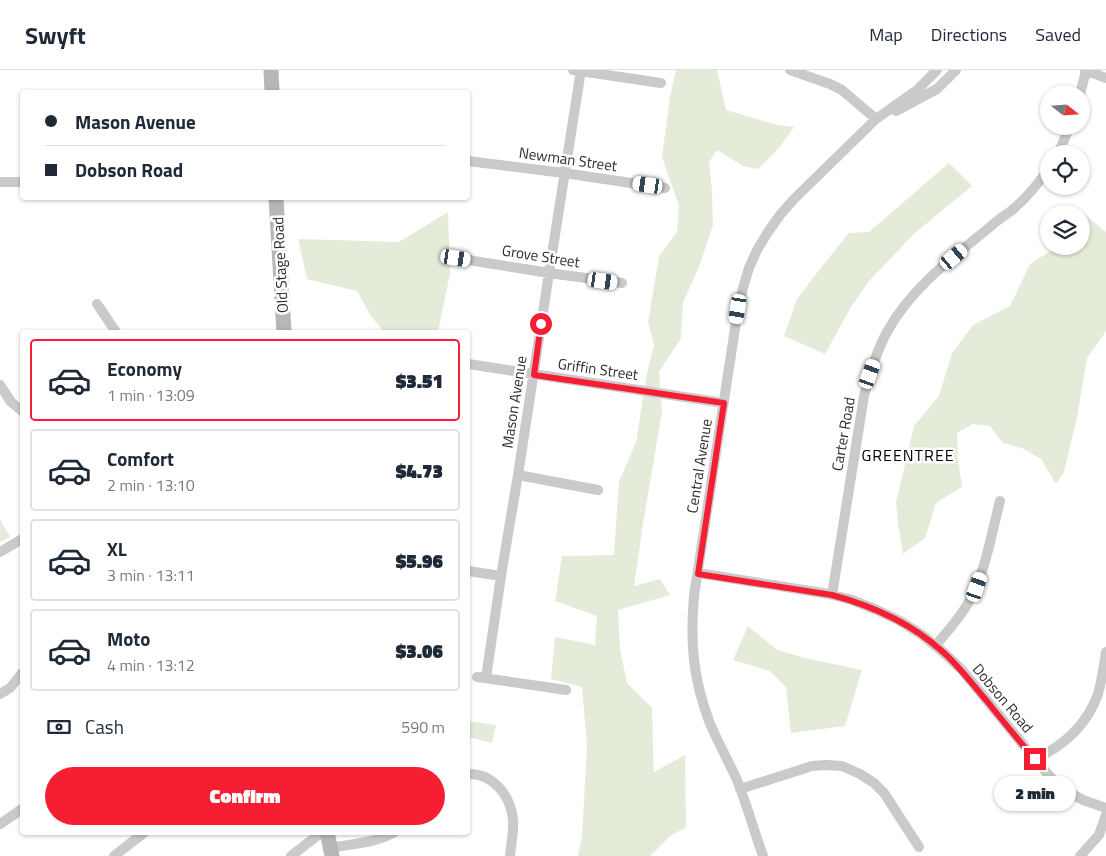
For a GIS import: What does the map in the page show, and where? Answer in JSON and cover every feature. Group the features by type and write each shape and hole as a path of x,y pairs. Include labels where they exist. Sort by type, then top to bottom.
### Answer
{"street":[{"path":"272,70 272,90"},
{"path":"578,70 661,83"},
{"name":"Mason Avenue","path":"566,690 482,677 501,576 534,375 578,70"},
{"path":"790,70 842,90 876,119"},
{"name":"Central Avenue","path":"760,855 740,789 710,722 702,698 692,648 694,596 742,288 757,250 772,226 794,199 876,119 918,90 937,70"},
{"name":"Central Avenue","path":"876,119 938,89 956,70"},
{"path":"1082,85 1086,70 1106,78"},
{"name":"Newman Street","path":"470,161 665,188"},
{"name":"Carter Road","path":"832,595 864,396 877,353 887,333 899,313 928,279 1012,210 1040,180"},
{"path":"0,182 20,182"},
{"name":"Old Stage Road","path":"276,200 284,330"},
{"name":"Grove Street","path":"456,258 622,283"},
{"path":"97,304 115,330"},
{"name":"Griffin Street","path":"470,364 724,403"},
{"path":"0,385 11,402 20,409"},
{"path":"518,475 598,490"},
{"path":"935,646 968,605 977,587 1000,501"},
{"path":"0,552 20,540"},
{"path":"470,571 501,576"},
{"name":"Dobson Road","path":"698,574 832,595 852,600 900,621 935,646 962,670 1059,788 1083,800 1106,808"},
{"path":"1035,759 1064,741 1087,715 1098,694 1106,652"},
{"path":"0,694 10,688 20,676"},
{"path":"740,789 812,766 842,766 860,774 874,783 884,793 919,847"},
{"path":"470,774 487,778 503,792 509,802 514,822 510,856"},
{"path":"0,824 20,811"},
{"path":"1080,856 1100,834 1106,815"},
{"path":"114,856 141,835"},
{"path":"291,856 318,835"},
{"path":"328,835 331,852 390,835"}],"green space":[{"path":"676,70 717,70 726,110 778,125 794,127 779,148 758,169 743,166 717,150 709,162 713,225 700,264 683,303 681,338 659,372 662,411 634,586 660,579 670,595 618,610 620,649 627,683 652,708 654,772 685,755 686,827 670,836 650,856 578,856 582,837 587,745 582,687 551,679 555,637 595,645 597,616 555,601 562,556 614,555 619,482 636,442 647,373 654,345 648,322 659,256 677,232 679,206 662,157 670,97"},
{"path":"949,163 972,186 915,233 869,281 851,307 825,354 784,336 797,299 849,233 869,232"},
{"path":"448,212 450,274 438,330 382,330 371,316 357,291 307,279 298,239 399,242"},
{"path":"1090,219 1106,232 1106,331 1087,358 1077,417 1064,472 1056,484 1041,459 1022,448 1003,443 990,426 973,424 957,433 962,487 936,503 925,538 903,554 896,502 914,426 939,396 952,353 973,325 1010,306 1030,264 1044,255 1090,255"},
{"path":"0,519 10,537 0,542"},
{"path":"748,626 777,650 862,670 845,726 791,733 786,687 770,671 733,660"},
{"path":"470,721 496,725 492,743 470,738"}],"district":[{"name":"GREENTREE","path":"908,455"}],"route":[{"path":"541,324 534,375 724,403 698,574 832,595 852,600 900,621 943,652 962,670 1035,759"}]}
